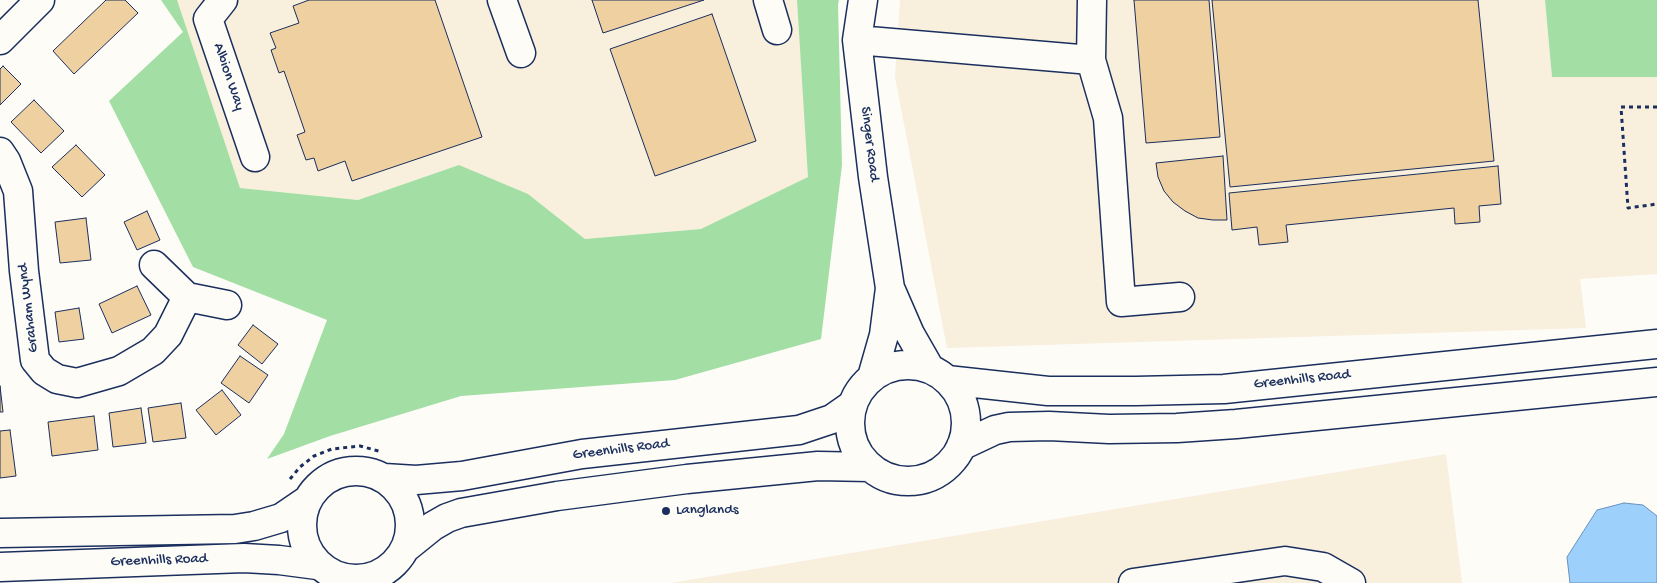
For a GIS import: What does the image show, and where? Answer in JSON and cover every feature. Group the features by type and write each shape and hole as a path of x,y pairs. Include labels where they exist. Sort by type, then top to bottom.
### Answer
{"street":[{"path":"0,40 40,0"},
{"name":"Albion Way","path":"223,0 208,19 255,157"},
{"path":"502,0 521,53"},
{"path":"768,0 777,30"},
{"name":"Singer Road","path":"863,0 857,40 873,177 890,288 910,334 939,375"},
{"path":"1092,0 1091,60 1108,118 1121,302 1180,297"},
{"path":"857,40 1091,60"},
{"name":"Graham Wynd","path":"0,152 6,161 18,191 24,271 35,360 44,371 57,379 77,383 119,371 153,351 168,335 187,297"},
{"path":"154,265 187,297 226,305"},
{"name":"Singer Road","path":"872,377 884,335 890,288"},
{"name":"Greenhills Road","path":"939,375 1048,391 1224,389 1657,344"},
{"path":"900,365 915,365 939,375 958,394 964,411 965,429 961,446 953,459 942,470 928,477 913,480 897,480 883,475 870,467 859,454 852,438 850,422 852,405 860,389 872,377 885,369 900,365"},
{"path":"961,446 995,430 1009,428 1049,426 1109,429 1178,428 1236,424 1657,382"},
{"name":"Greenhills Road","path":"384,478 416,480 462,476 582,454 799,430 832,419 852,405"},
{"path":"400,562 410,524 407,506 398,490 384,478 358,471 349,471 332,476 317,486 306,501 301,519 302,535 307,551 329,574 345,579 362,580 378,575 400,562 433,526 461,513 557,496 687,480 818,466 870,467"},
{"name":"Greenhills Road","path":"0,533 235,529 254,526 281,518 306,501"},
{"name":"Greenhills Road","path":"0,567 244,558 279,560 329,574"},
{"path":"1133,583 1285,560 1323,567 1351,583"}],"path":[{"path":"1657,107 1621,107 1628,208 1657,204"}],"shaded area":[{"path":"176,0 797,0 809,177 701,229 585,239 528,194 459,165 358,200 240,188"},
{"path":"900,0 1545,0 1552,77 1657,77 1657,274 1580,279 1586,328 947,348 895,77"},
{"path":"1446,454 1462,583 671,583"}],"green space":[{"path":"161,0 177,0 240,188 358,200 459,165 528,194 585,239 701,229 808,177 797,0 839,0 842,165 821,339 675,380 461,396 330,436 267,459 284,434 327,320 193,267 109,101 183,32"},
{"path":"1545,0 1657,0 1657,77 1552,77"}],"water":[{"path":"1624,503 1643,505 1657,516 1657,583 1570,583 1567,557 1597,510"}],"building":[{"path":"106,0 125,0 138,13 74,74 53,51"},
{"path":"309,0 435,0 482,137 352,181 345,161 318,171 314,158 306,160 297,135 305,132 284,71 279,73 271,50 276,48 270,33 299,23 293,6"},
{"path":"592,0 704,0 603,33"},
{"path":"1134,0 1209,0 1220,137 1146,143"},
{"path":"1212,0 1478,0 1494,161 1230,187"},
{"path":"712,14 756,141 655,176 610,49"},
{"path":"3,66 21,84 0,105 0,69"},
{"path":"34,100 64,131 41,153 11,122"},
{"path":"76,145 105,175 82,197 52,167"},
{"path":"1223,156 1227,220 1198,218 1173,202 1164,191 1158,177 1156,163"},
{"path":"1498,166 1501,204 1479,206 1480,222 1455,224 1454,208 1286,225 1288,242 1259,245 1257,227 1232,230 1229,193"},
{"path":"147,211 160,240 137,250 124,222"},
{"path":"86,218 91,260 60,263 55,222"},
{"path":"137,286 151,315 112,333 99,304"},
{"path":"79,308 84,339 59,342 55,312"},
{"path":"253,325 278,344 262,364 238,345"},
{"path":"240,356 268,375 249,403 221,383"},
{"path":"0,386 3,412 0,412"},
{"path":"222,390 241,415 216,435 196,410"},
{"path":"181,403 186,438 153,442 148,408"},
{"path":"141,408 146,443 113,447 109,413"},
{"path":"94,416 98,450 52,456 48,422"},
{"path":"10,430 16,476 0,478 0,431"}],"place":[{"name":"Langlands","path":"666,511"}]}
